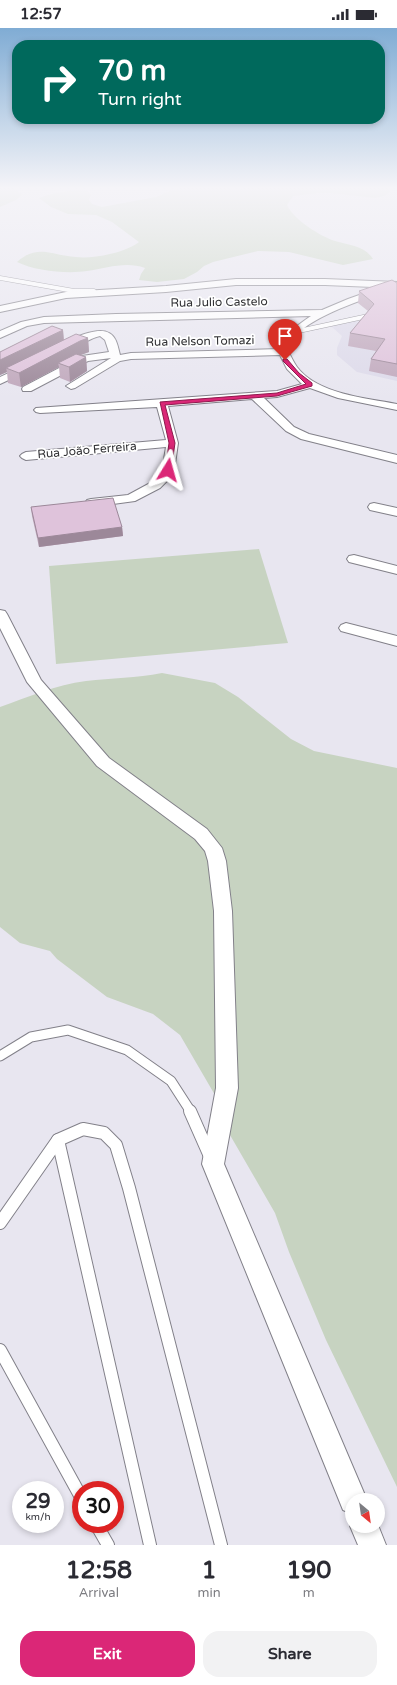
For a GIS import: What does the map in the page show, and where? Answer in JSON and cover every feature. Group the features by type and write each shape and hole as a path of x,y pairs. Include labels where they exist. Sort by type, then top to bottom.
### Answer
{"street":[{"path":"0,309 66,295 109,291 166,289 236,282 325,282 397,286"},
{"path":"397,286 371,294 322,313 294,332 287,342 283,352 285,360 297,374 310,385 358,400 397,408"},
{"name":"Rua Julio Castelo","path":"0,335 24,324 44,320 322,313"},
{"path":"54,354 95,334 106,334 109,338 116,357 71,386"},
{"name":"Rua Nelson Tomazi","path":"26,389 82,359 283,352"},
{"path":"0,381 34,364"},
{"path":"40,410 256,397 277,394 310,385"},
{"path":"149,393 178,392"},
{"path":"82,408 108,396"},
{"path":"256,397 290,429 305,437 397,459"},
{"path":"77,504 131,498 156,485 168,470 172,443 162,403"},
{"name":"Rua João Ferreira","path":"26,456 172,443"},
{"path":"374,507 397,512"},
{"path":"354,559 397,570"},
{"path":"0,614 35,682 103,762 201,834 213,848 217,861 223,911 227,1088 213,1164 351,1493"},
{"path":"346,628 397,641"},
{"path":"367,1533 372,1545"}],"lane":[{"path":"0,278 74,291 109,291"},
{"path":"294,332 310,331 335,322 368,316"},
{"path":"0,1056 31,1037 68,1030 127,1050 171,1081 193,1115 213,1164"},
{"path":"0,1223 58,1140 83,1128 104,1133 116,1145 129,1188 221,1545"},
{"path":"58,1140 150,1545"},
{"path":"0,1350 72,1481"},
{"path":"101,1533 108,1545"}],"shaded area":[{"path":"353,319 397,332 397,381 357,372 337,355 337,348 342,336 331,326"}],"green space":[{"path":"23,258 230,258 204,266 197,272 184,279 157,282 139,280 145,268 131,265 79,272 61,272 33,268 17,262"},
{"path":"313,258 373,259 343,265"},
{"path":"259,549 288,643 56,664 49,566"},
{"path":"162,673 215,683 238,697 291,739 314,751 397,768 397,1487 326,1340 289,1252 275,1213 230,1135 219,1102 180,1035 153,1014 107,997 57,959 50,951 20,943 0,927 0,707 64,685 86,681"}],"building":[{"path":"392,280 397,283 397,364 371,359 385,339 350,333 374,304 359,291"},
{"path":"52,326 63,330 0,360 0,352"},
{"path":"76,334 88,338 19,373 6,368"},
{"path":"76,354 86,357 69,367 58,363"},
{"path":"113,498 122,527 38,538 31,507"}],"route":[{"path":"168,470 172,443 163,412 162,403 256,397 277,394 310,385 297,374 285,360"}]}
